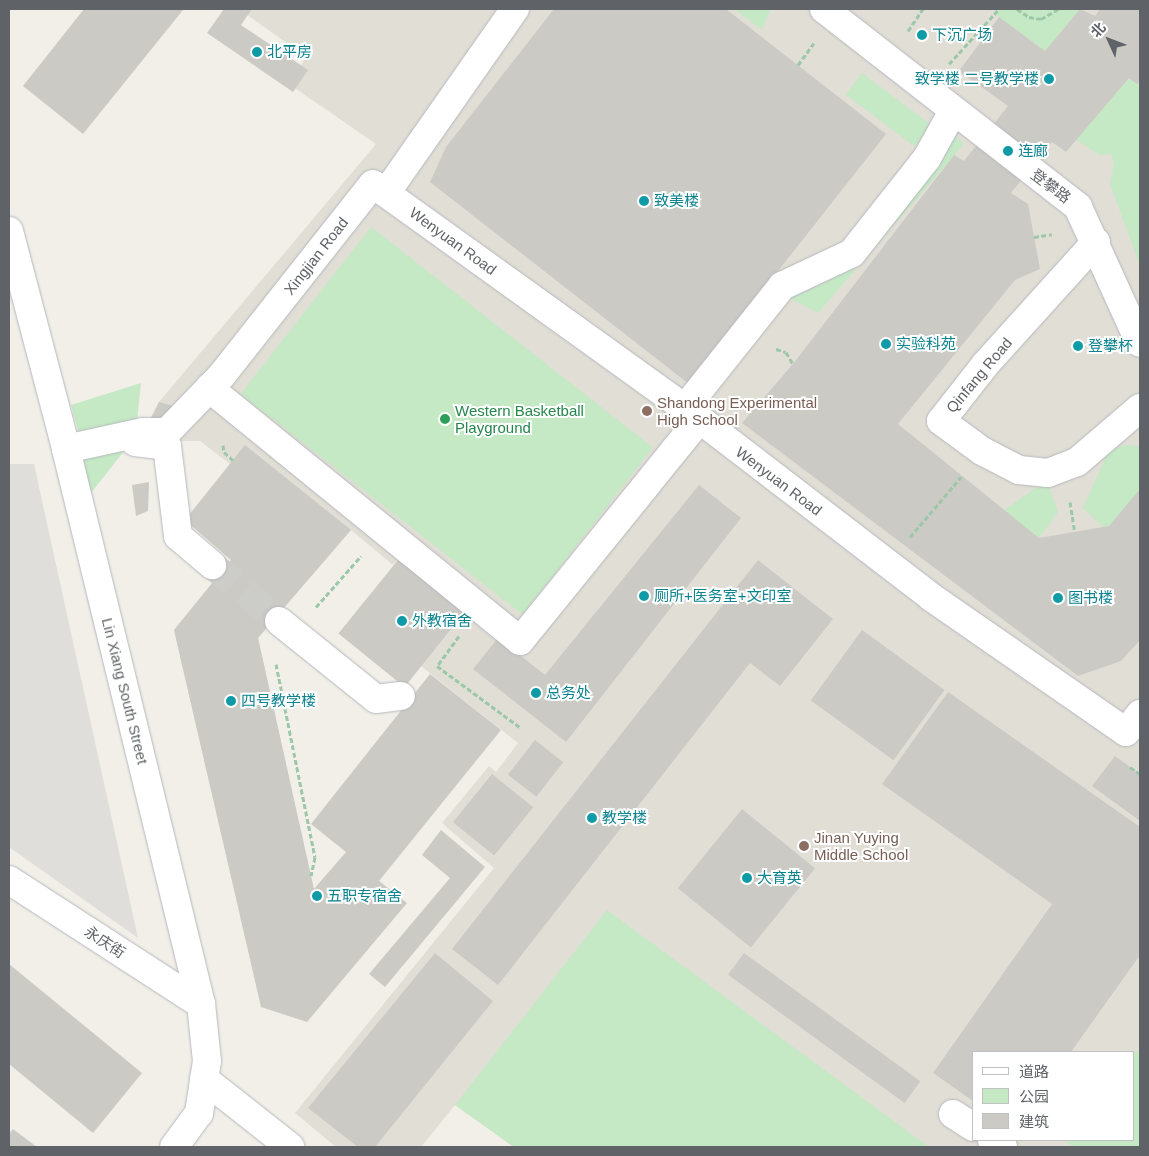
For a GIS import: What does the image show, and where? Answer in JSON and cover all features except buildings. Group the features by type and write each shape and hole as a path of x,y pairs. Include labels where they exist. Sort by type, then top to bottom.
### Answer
{"street":[{"path":"386,193 516,9"},
{"name":"登攀路","path":"824,9 928,92 1078,207 1096,242 1140,343"},
{"path":"209,388 520,641 692,414 782,286 852,253 927,158 953,111"},
{"name":"Xingjian Road","path":"66,449 125,436 167,432 209,388 373,184 386,193"},
{"name":"Wenyuan Road","path":"386,193 692,414 931,597 1133,723"},
{"name":"Lin Xiang South Street","path":"9,230 66,449 201,1004 207,1061 199,1113 174,1147"},
{"name":"Qinfang Road","path":"1096,242 1063,276 941,421 982,451 1019,470 1048,473 1077,462 1140,408"},
{"path":"125,436 127,442 167,446 178,536 212,565"},
{"path":"279,621 376,699 400,696"},
{"name":"永庆街","path":"9,880 201,1004"},
{"path":"204,1079 290,1147"}],"path":[{"path":"928,92 957,52 1000,9"},
{"path":"1017,9 1029,17 1042,19 1058,9"},
{"path":"888,564 982,451"},
{"path":"1071,506 1075,532"},
{"path":"312,611 383,531"},
{"path":"479,609 437,666 521,728"},
{"path":"274,657 315,857 312,876"}],"shaded area":[{"name":"Shandong Experimental High School","path":"239,9 1140,9 1140,1147 514,1147 455,1105 421,1147 336,1147 295,1113 494,868 442,823 489,766 496,772 518,743 421,666 468,610 401,555 393,565 351,530 258,638 286,764 212,794 174,630 231,560 185,520 230,464 200,441 173,441 150,420 159,402 376,144 289,84 306,57"},
{"path":"9,464 34,464 138,938 9,847"}],"green space":[{"path":"734,9 771,9 762,30"},
{"path":"999,9 1080,9 1045,51 999,17 995,13"},
{"path":"862,73 931,125 914,146 846,95"},
{"path":"1129,78 1137,84 1140,81 1140,266 1110,184 1114,164 1111,154 1100,155 1076,140"},
{"path":"953,134 964,144 818,313 786,296 845,269"},
{"name":"Western Basketball Playground","path":"371,227 653,447 523,614 240,394"},
{"path":"141,383 137,421 80,437 71,405"},
{"path":"1125,445 1140,446 1140,489 1109,526 1103,527 1083,508 1108,452"},
{"path":"128,446 87,498 79,455"},
{"path":"1047,480 1058,512 1039,538 1003,511"},
{"path":"607,910 929,1147 514,1147 455,1105"},
{"path":"1140,1051 1140,1147 1074,1147 1067,1143 1068,1141 1134,1141 1134,1052"}],"tunnel":[{"path":"212,565 279,621"}],"place":[{"name":"下沉广场","path":"922,35"},
{"name":"北平房","path":"257,52"},
{"name":"致学楼 二号教学楼","path":"1049,79"},
{"name":"连廊","path":"1008,151"},
{"name":"致美楼","path":"644,201"},
{"name":"实验科苑","path":"886,344"},
{"name":"登攀杯","path":"1078,346"},
{"name":"Shandong Experimental High School","path":"647,411"},
{"name":"Western Basketball Playground","path":"445,419"},
{"name":"厕所+医务室+文印室","path":"644,596"},
{"name":"图书楼","path":"1058,598"},
{"name":"外教宿舍","path":"402,621"},
{"name":"总务处","path":"536,693"},
{"name":"四号教学楼","path":"231,701"},
{"name":"教学楼","path":"592,818"},
{"name":"Jinan Yuying Middle School","path":"804,846"},
{"name":"大育英","path":"747,878"},
{"name":"五职专宿舍","path":"317,896"}]}
